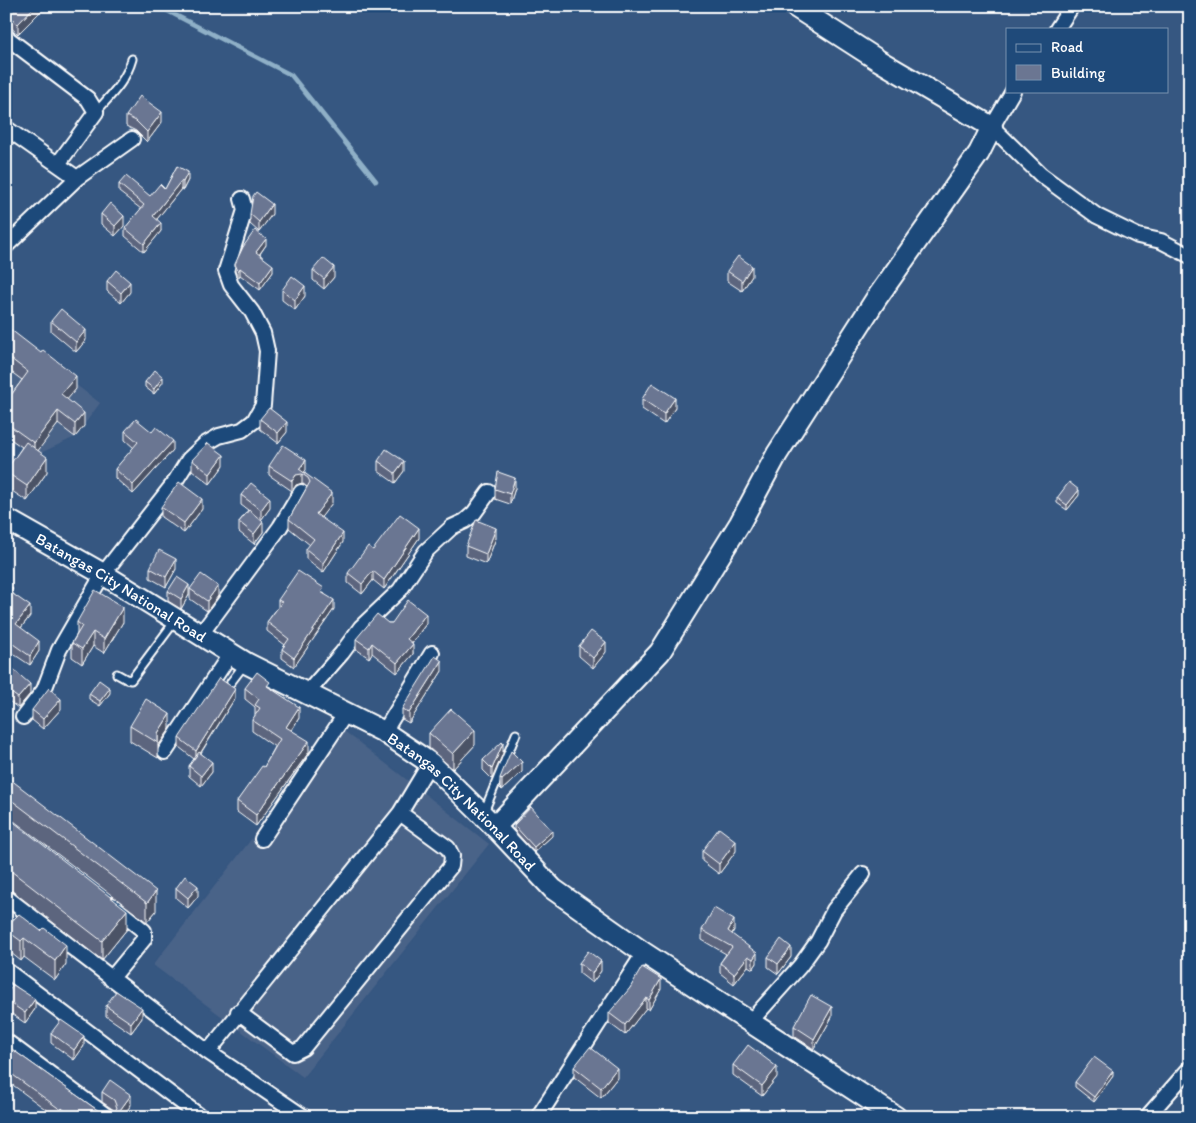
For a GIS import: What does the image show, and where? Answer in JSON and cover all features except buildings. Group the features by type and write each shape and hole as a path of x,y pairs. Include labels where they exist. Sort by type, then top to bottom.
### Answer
{"street":[{"path":"794,6 878,60 992,127 1040,175 1097,216 1138,236 1161,241 1190,256"},
{"path":"1058,28 1072,6"},
{"path":"6,37 88,99 96,112 58,164"},
{"path":"489,821 660,652 740,523 777,454 876,299 979,153 1012,92"},
{"path":"6,128 77,178"},
{"path":"6,246 77,178 132,139"},
{"path":"23,717 44,690 60,650 104,574 174,483 189,459 205,444 219,436 242,430 254,421 263,405 267,350 263,333 252,312 231,286 226,270 245,210 242,199"},
{"path":"201,634 280,527 301,492"},
{"path":"307,692 342,653 361,627 400,590 426,551 452,527 474,514 489,492"},
{"name":"Batangas City National Road","path":"6,518 104,574 239,658 384,732 430,763 489,821 553,889 644,953 893,1116"},
{"path":"384,732 432,652"},
{"path":"165,752 239,658"},
{"path":"262,839 346,714"},
{"path":"208,1052 238,1012 400,813 430,763"},
{"path":"238,1012 293,1053 299,1052 310,1041 450,866 452,856 448,848 400,813"},
{"path":"750,1022 800,966 818,941 834,910 863,874"},
{"path":"100,896 144,931 144,938 111,978"},
{"path":"6,897 22,916 111,978 208,1052 304,1117"},
{"path":"538,1117 644,953"},
{"path":"6,970 201,1117"},
{"path":"6,1041 108,1117"},
{"path":"1147,1117 1190,1068"}],"lane":[{"path":"96,112 119,86 128,72 132,58"},
{"path":"117,674 126,680 132,680 176,619"},
{"path":"231,682 239,658"},
{"path":"489,821 516,734"}],"shaded area":[{"path":"6,332 100,403 75,437 34,456 6,438"},
{"path":"339,727 489,844 303,1077 153,965"}],"waterway":[{"path":"158,6 291,75 376,181"}]}
